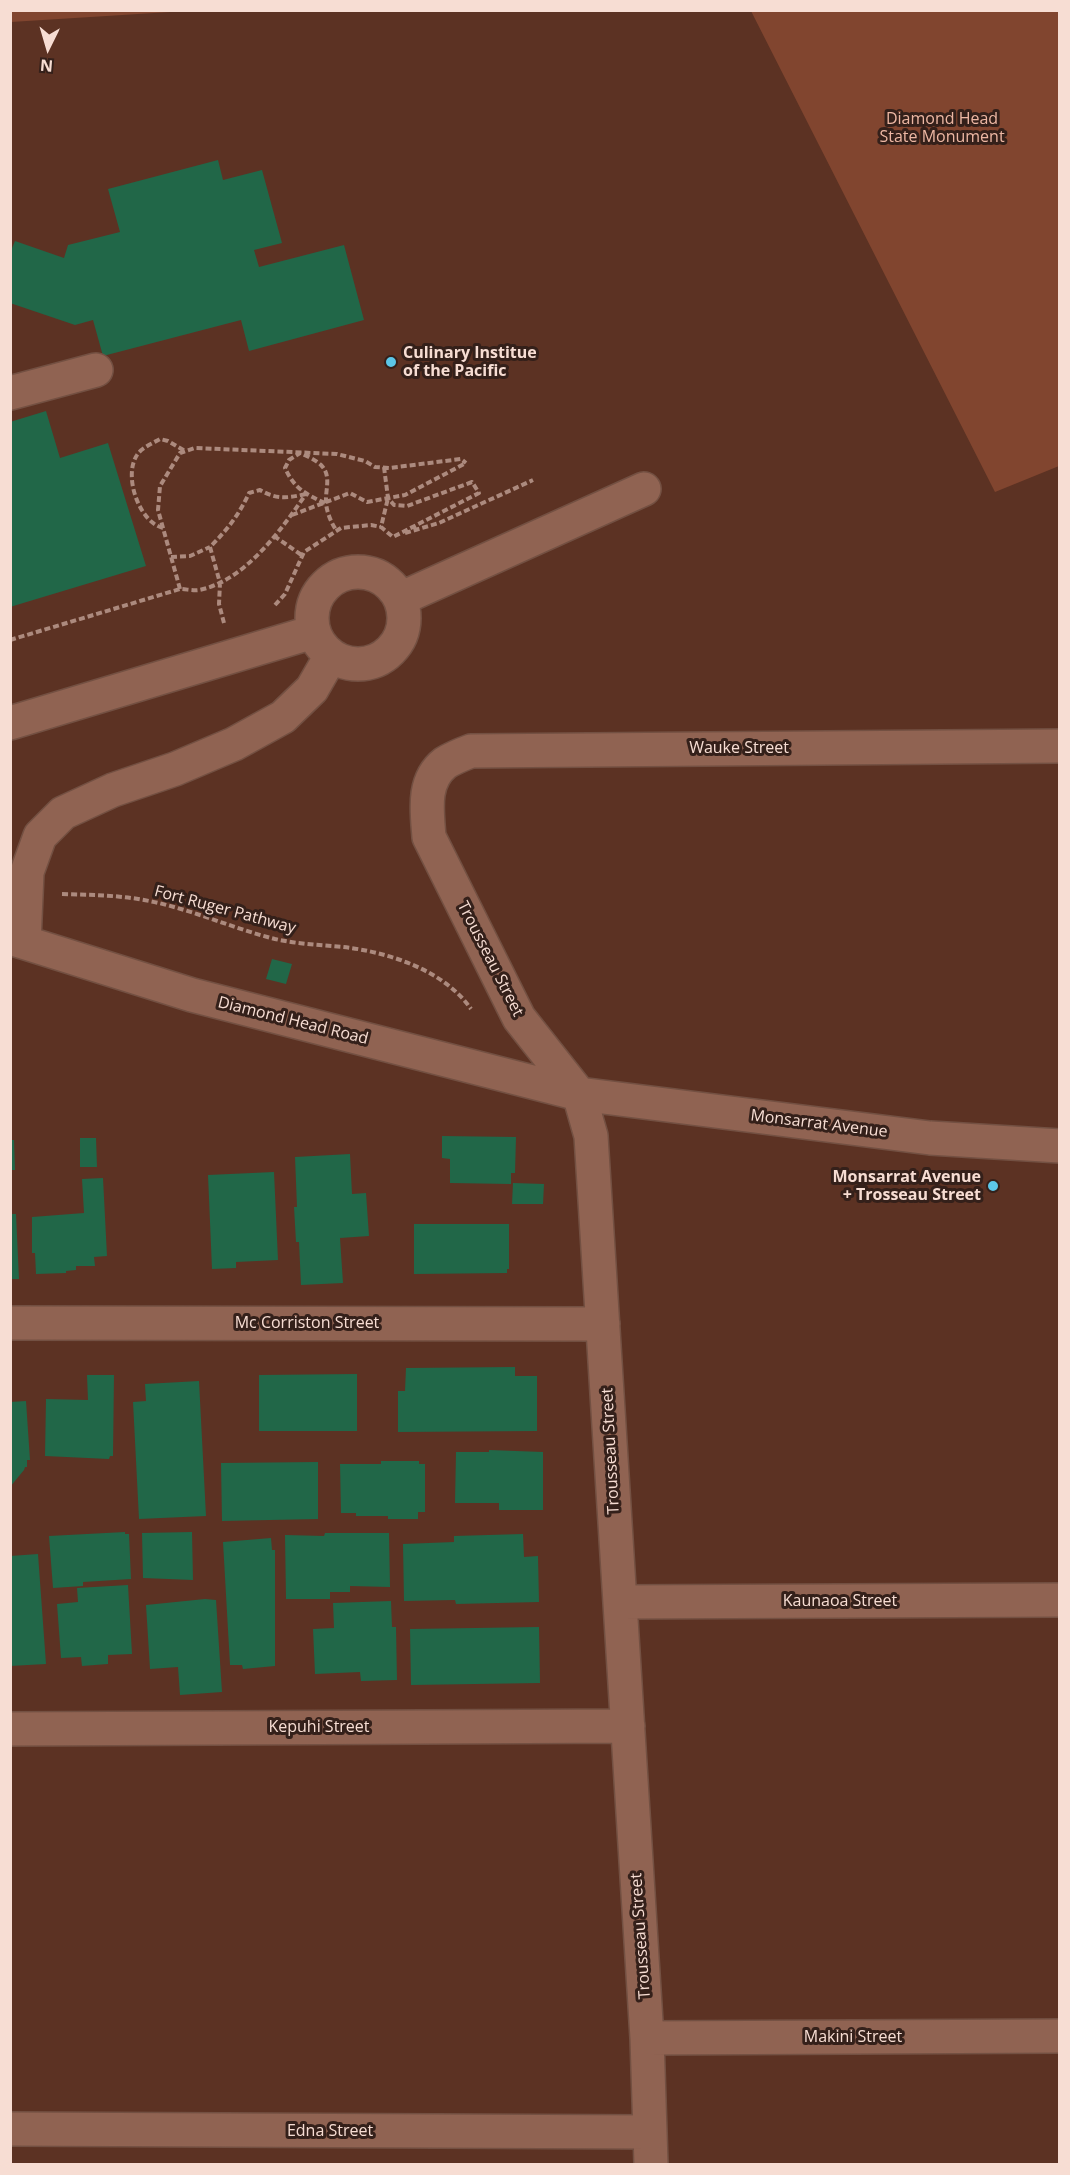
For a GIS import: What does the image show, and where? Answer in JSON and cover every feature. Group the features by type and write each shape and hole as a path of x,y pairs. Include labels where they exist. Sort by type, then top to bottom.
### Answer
{"street":[{"path":"10,393 96,370"},
{"path":"400,599 644,489"},
{"path":"349,572 364,572 380,577 392,586 400,599 404,614 397,642 387,654 375,661 360,664 345,662 322,644 311,616 314,601 322,588 334,578 349,572"},
{"path":"10,723 322,644"},
{"path":"17,940 27,872 40,836 63,813 113,790 175,769 234,744 283,717 312,689 322,644"},
{"name":"Wauke Street","path":"429,781 445,763 471,750 1059,746"},
{"name":"Trousseau Street","path":"429,781 427,811 429,837 519,1018 579,1094 591,1136 647,2038 651,2164"},
{"name":"Diamond Head Road","path":"17,940 192,995 579,1094"},
{"name":"Monsarrat Avenue","path":"579,1094 930,1138 1059,1146"},
{"name":"Mc Corriston Street","path":"10,1323 603,1324"},
{"name":"Kaunaoa Street","path":"620,1602 1059,1600"},
{"name":"Kepuhi Street","path":"10,1729 628,1726"},
{"name":"Makini Street","path":"647,2038 1059,2036"},
{"name":"Edna Street","path":"10,2129 649,2132"}],"path":[{"path":"163,529 148,521 143,514 138,503 132,471 137,455 160,440 168,441 186,451"},
{"path":"180,589 158,510 160,486 180,453 195,448 338,454 365,460 375,467 461,459 466,463 405,495 367,502 350,493 290,515"},
{"path":"300,453 289,460 285,468 291,482 306,494 326,503"},
{"path":"300,453 321,465 326,474 328,482 326,503 330,520 336,530"},
{"path":"381,527 388,498 384,467"},
{"path":"393,537 439,523 533,480"},
{"path":"388,498 394,505 407,506 472,482 479,493 393,537"},
{"path":"171,557 190,556 210,547 240,513 249,493 260,490 284,499 306,494"},
{"path":"10,640 180,589 197,590 220,583 243,568 274,536 306,494"},
{"path":"272,607 285,594 304,552 336,530 371,525 381,527 393,537"},
{"path":"274,536 303,556"},
{"path":"210,547 220,583 219,604 225,625"},
{"name":"Fort Ruger Pathway","path":"26,891 146,900 278,939 376,953 431,973 454,989 474,1014"}],"green space":[{"path":"11,10 186,10 186,11 11,22"},
{"name":"Diamond Head State Monument","path":"751,11 1059,11 1059,466 995,492"}],"building":[{"path":"218,160 223,180 262,170 282,243 254,250 259,267 344,245 364,320 249,351 241,320 103,356 93,320 75,325 10,303 10,253 15,241 64,258 68,245 120,232 108,189"},
{"path":"46,411 60,458 108,443 146,566 10,607 10,422"},
{"path":"272,959 292,964 286,984 266,979"},
{"path":"442,1136 516,1137 515,1173 511,1173 511,1184 450,1183 450,1159 442,1158"},
{"path":"80,1138 96,1138 97,1167 80,1167"},
{"path":"10,1140 14,1140 15,1170 10,1170"},
{"path":"350,1154 352,1194 366,1193 369,1236 340,1238 343,1283 301,1285 299,1242 296,1242 294,1207 297,1207 295,1157"},
{"path":"274,1172 278,1260 236,1262 236,1268 212,1269 208,1175"},
{"path":"103,1178 107,1256 94,1257 95,1266 76,1266 76,1270 66,1271 66,1273 36,1274 35,1253 32,1253 32,1217 84,1213 82,1179"},
{"path":"513,1183 544,1184 543,1204 512,1204"},
{"path":"10,1214 16,1214 19,1279 10,1279"},
{"path":"414,1224 509,1224 509,1269 507,1273 414,1274"},
{"path":"515,1367 515,1376 537,1376 537,1431 398,1432 398,1391 405,1391 406,1368"},
{"path":"357,1374 357,1431 259,1431 259,1375"},
{"path":"87,1375 114,1375 113,1456 109,1459 45,1456 46,1399 88,1400"},
{"path":"199,1381 206,1516 139,1519 133,1402 146,1401 145,1384"},
{"path":"26,1401 30,1460 27,1460 27,1467 10,1487 10,1402"},
{"path":"489,1450 543,1452 543,1510 499,1510 499,1503 455,1503 456,1452 489,1452"},
{"path":"381,1461 419,1461 419,1464 425,1464 425,1512 418,1512 418,1519 388,1519 388,1516 356,1516 356,1513 341,1513 340,1464 381,1464"},
{"path":"318,1462 318,1519 222,1521 221,1463"},
{"path":"125,1532 129,1534 131,1579 83,1582 83,1586 53,1588 49,1536"},
{"path":"192,1532 193,1580 143,1578 142,1533"},
{"path":"325,1533 389,1533 390,1587 350,1586 350,1592 330,1592 330,1599 286,1599 285,1535 324,1536"},
{"path":"523,1534 524,1557 538,1556 539,1602 456,1604 455,1600 404,1601 403,1544 454,1542 454,1536"},
{"path":"271,1538 272,1550 275,1550 275,1666 243,1669 242,1665 230,1665 223,1542"},
{"path":"38,1554 46,1664 10,1666 10,1556"},
{"path":"128,1585 132,1654 108,1655 108,1664 82,1666 81,1657 61,1658 57,1604 78,1602 77,1588"},
{"path":"216,1600 222,1692 180,1695 178,1667 150,1669 146,1605"},
{"path":"391,1601 392,1627 396,1627 397,1680 361,1681 360,1672 315,1674 313,1629 334,1628 333,1603"},
{"path":"539,1627 540,1683 411,1685 410,1629"}],"place":[{"name":"Culinary Institue of the Pacific","path":"391,362"},
{"name":"Monsarrat Avenue + Trosseau Street","path":"993,1186"}]}
